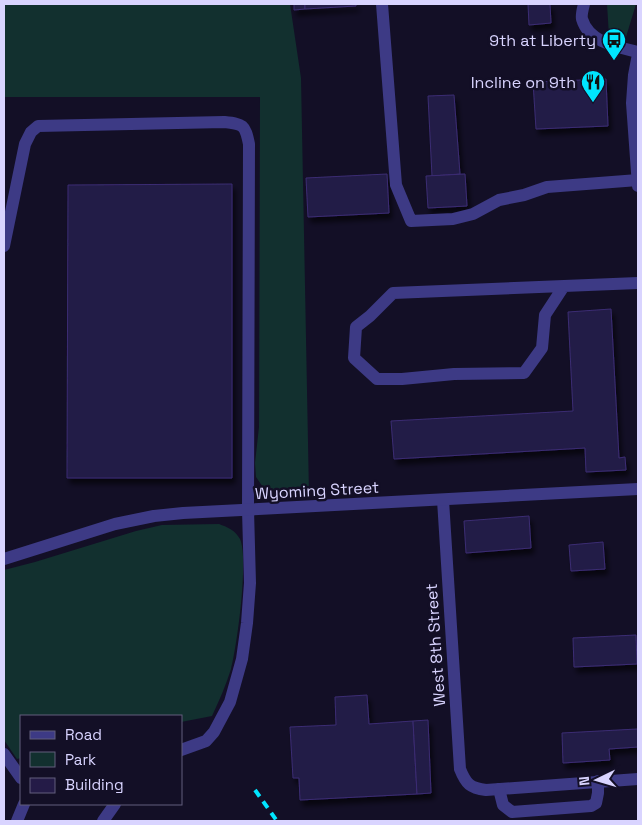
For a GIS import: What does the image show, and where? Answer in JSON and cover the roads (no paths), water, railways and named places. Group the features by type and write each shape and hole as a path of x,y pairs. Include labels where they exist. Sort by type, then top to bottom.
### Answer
{"street":[{"path":"382,4 396,186 411,221 453,219 473,214 499,200 524,195 547,187 638,180"},
{"path":"584,4 581,18 589,33 604,43 638,53 632,103 638,186"},
{"path":"4,246 25,144 31,132 38,126 224,122 240,124 246,130 249,144 248,510 250,583 247,623 242,659 230,702 214,732 206,740 182,750"},
{"path":"564,286 545,315 542,348 524,373 454,374 402,379 377,379 354,358 356,327 393,293 564,286 638,283"},
{"name":"Wyoming Street","path":"4,559 115,524 154,516 638,489"},
{"name":"West 8th Street","path":"443,500 460,769 465,781 476,789 499,789"},
{"path":"4,754 20,777"},
{"path":"598,781 596,802 591,806 512,812 503,805 499,789 598,781 638,778"},
{"path":"17,821 24,805"},
{"path":"103,821 114,805"}],"railway":[{"path":"255,790 277,821"}],"place":[{"name":"9th at Liberty","path":"614,61"},
{"name":"Incline on 9th","path":"593,103"}]}
